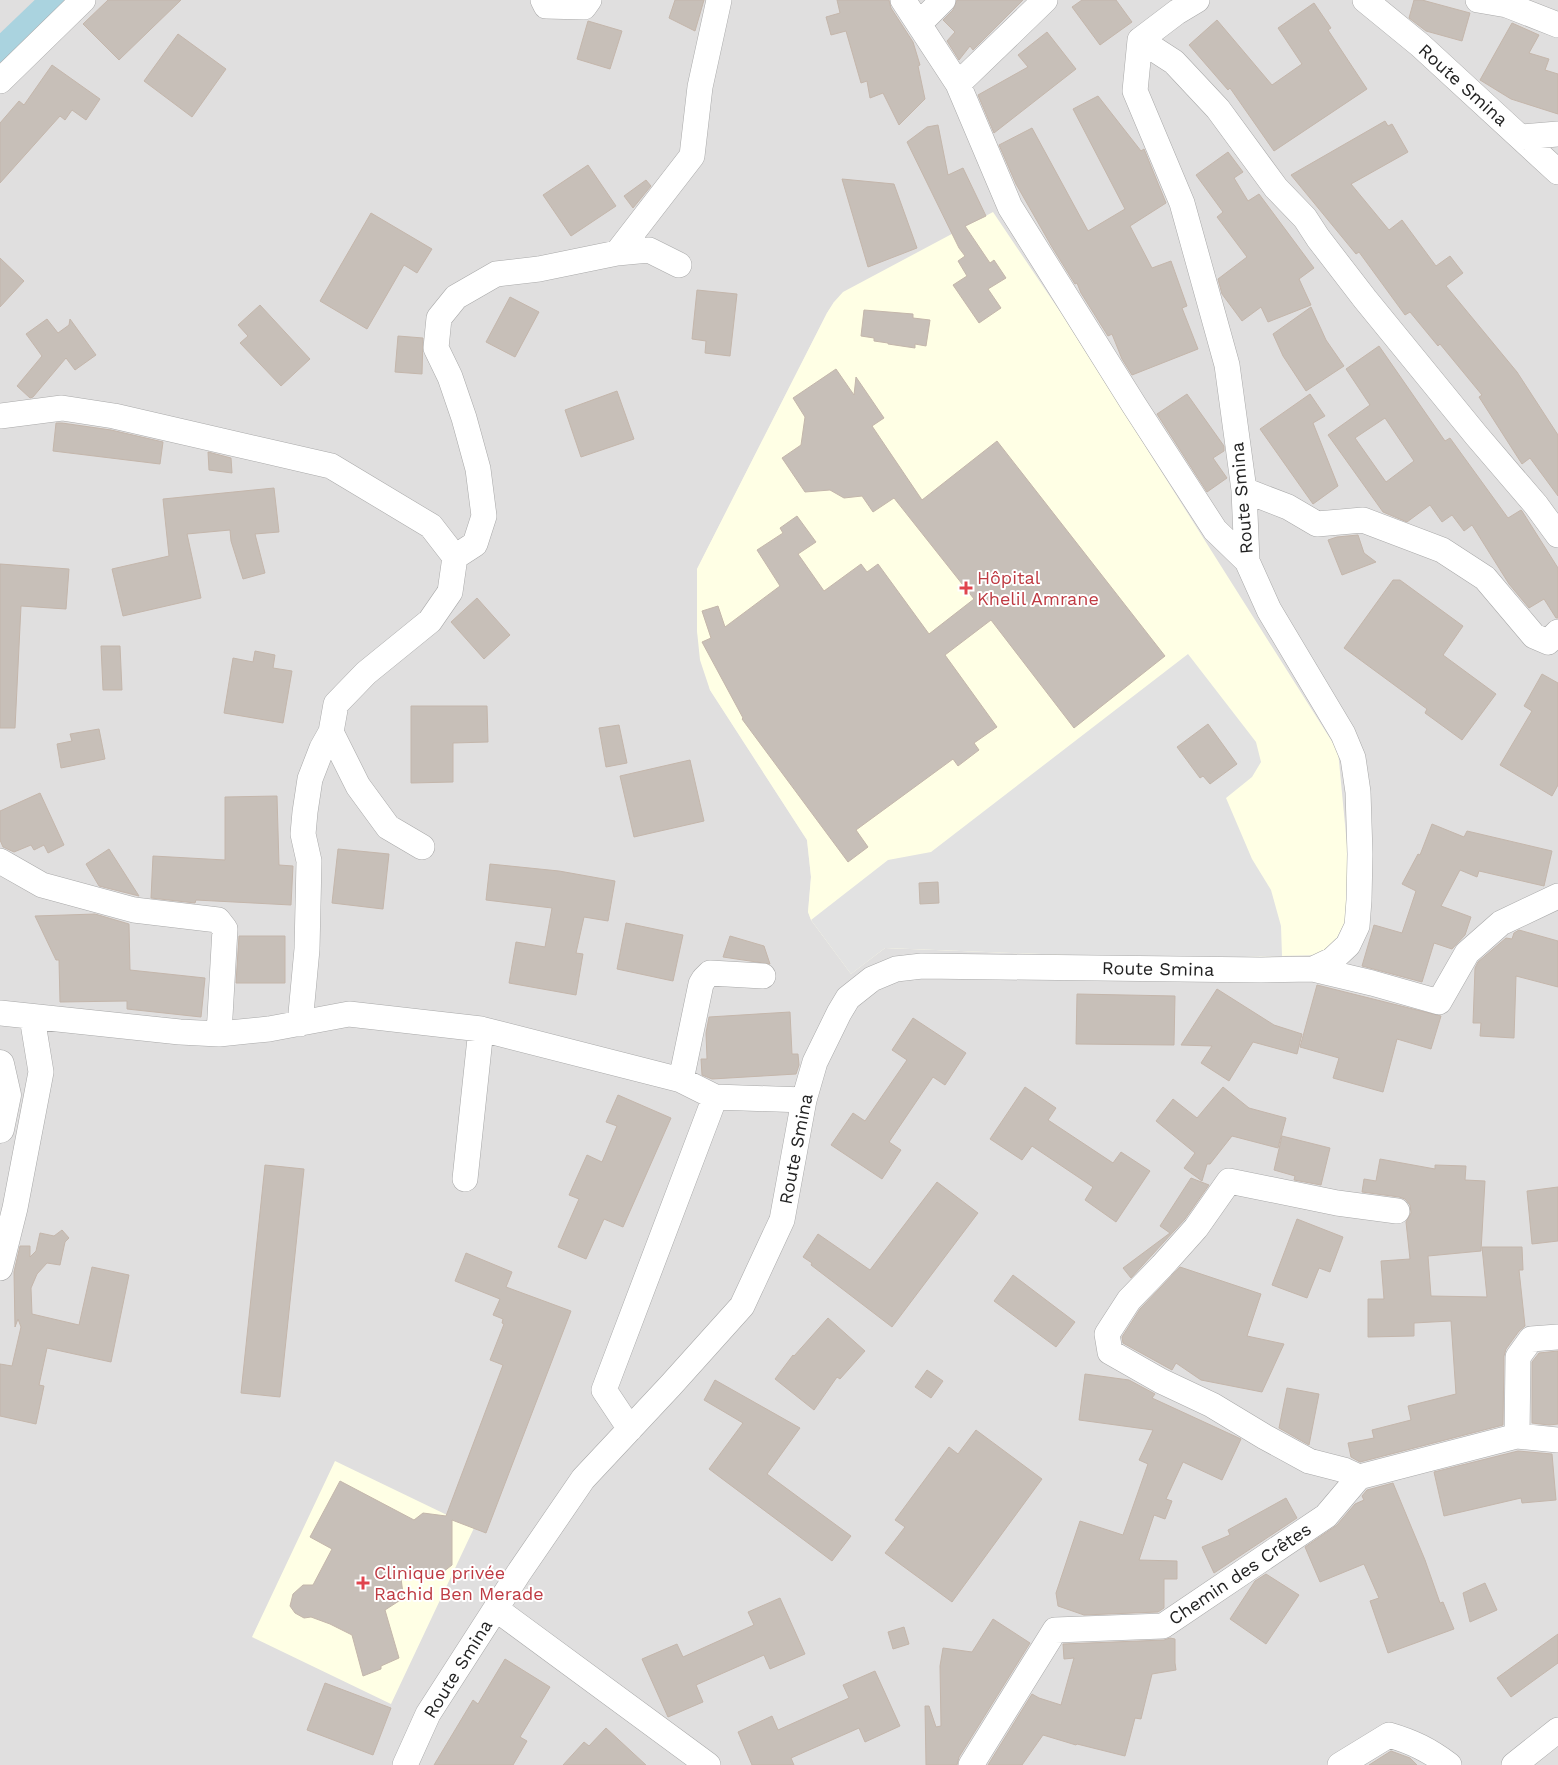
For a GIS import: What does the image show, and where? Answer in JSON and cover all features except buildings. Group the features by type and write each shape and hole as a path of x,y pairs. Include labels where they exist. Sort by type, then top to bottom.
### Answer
{"street":[{"path":"0,81 83,0"},
{"path":"543,0 546,6 584,7 589,0"},
{"path":"617,253 692,156 700,87 719,0"},
{"path":"903,0 958,84 1010,207 1215,530 1247,561"},
{"path":"919,24 943,0"},
{"path":"958,84 1045,0"},
{"path":"1197,0 1177,12 1140,40 1174,62 1218,109 1276,188 1305,218 1365,299 1536,505 1558,535"},
{"name":"Route Smina","path":"1365,0 1420,46 1522,137 1558,172"},
{"path":"1478,0 1507,6 1558,26"},
{"name":"Route Smina","path":"405,1765 428,1714 583,1479 742,1306 782,1220 804,1100 815,1062 848,998 872,979 896,969 922,966 1313,969 1332,960 1348,945 1357,926 1360,854 1358,792 1352,758 1343,734 1269,610 1247,561 1244,490 1227,365 1182,203 1135,91 1140,40"},
{"path":"1522,137 1558,134"},
{"path":"455,557 475,544 484,516 478,469 464,418 450,377 436,348 439,318 456,297 496,274 617,253 649,250 679,265"},
{"path":"0,416 62,408 71,409 114,416 331,466 431,526 455,557 450,592 430,620 366,673 336,704 331,732 322,748 310,779 303,834 309,861 307,949 300,1024"},
{"path":"1244,490 1288,508 1317,524 1363,520 1442,550 1485,578 1534,636 1548,642 1558,632"},
{"path":"331,732 358,786 388,827 422,847"},
{"path":"0,861 42,885 134,910 218,920 225,930 219,1034"},
{"path":"1313,969 1439,1002 1467,953 1501,923 1558,896"},
{"path":"681,1080 701,984 704,978 710,973 763,976"},
{"path":"0,1014 180,1032 219,1034 269,1029 349,1014 482,1029 681,1080 715,1097 804,1100"},
{"path":"0,1268 15,1208 40,1072 32,1017"},
{"path":"465,1179 482,1029"},
{"path":"0,1064 6,1095 0,1129"},
{"path":"630,1429 604,1390 715,1097"},
{"path":"1397,1211 1337,1203 1229,1181 1196,1228 1129,1300 1107,1334 1110,1352 1161,1381 1212,1405 1309,1461 1359,1476 1517,1436 1558,1440"},
{"path":"1517,1436 1518,1358 1531,1339 1558,1337"},
{"name":"Chemin des Crêtes","path":"971,1765 1055,1630 1163,1626 1326,1516 1359,1476"},
{"path":"496,1609 708,1765"},
{"path":"1514,1765 1558,1730"},
{"path":"1340,1765 1389,1735 1413,1742 1450,1765"}],"shaded area":[{"path":"0,0 1558,0 1558,1765 0,1765","holes":["834,302 1169,959 885,948 851,973 811,920 808,912 811,877 807,840 710,690 697,631 697,569"]},
{"name":"Hôpital Khelil Amrane","path":"993,212 1061,313 1338,751 1350,877 1350,912 1330,951 1320,955 1169,959 885,948 851,974 811,920 808,912 811,877 807,840 710,690 700,660 697,631 697,569 834,302 843,292"},
{"path":"1188,654 1256,742 1261,762 1252,777 1226,798 1252,859 1271,890 1281,926 1282,956 1169,959 885,948 851,974 811,920 888,860 931,852"},
{"name":"Clinique privée Rachid Ben Merade","path":"335,1461 474,1528 391,1704 252,1637"}],"waterway":[{"path":"0,50 52,0"}],"place":[{"name":"Hôpital Khelil Amrane","path":"966,588"},
{"name":"Clinique privée Rachid Ben Merade","path":"363,1583"}]}
